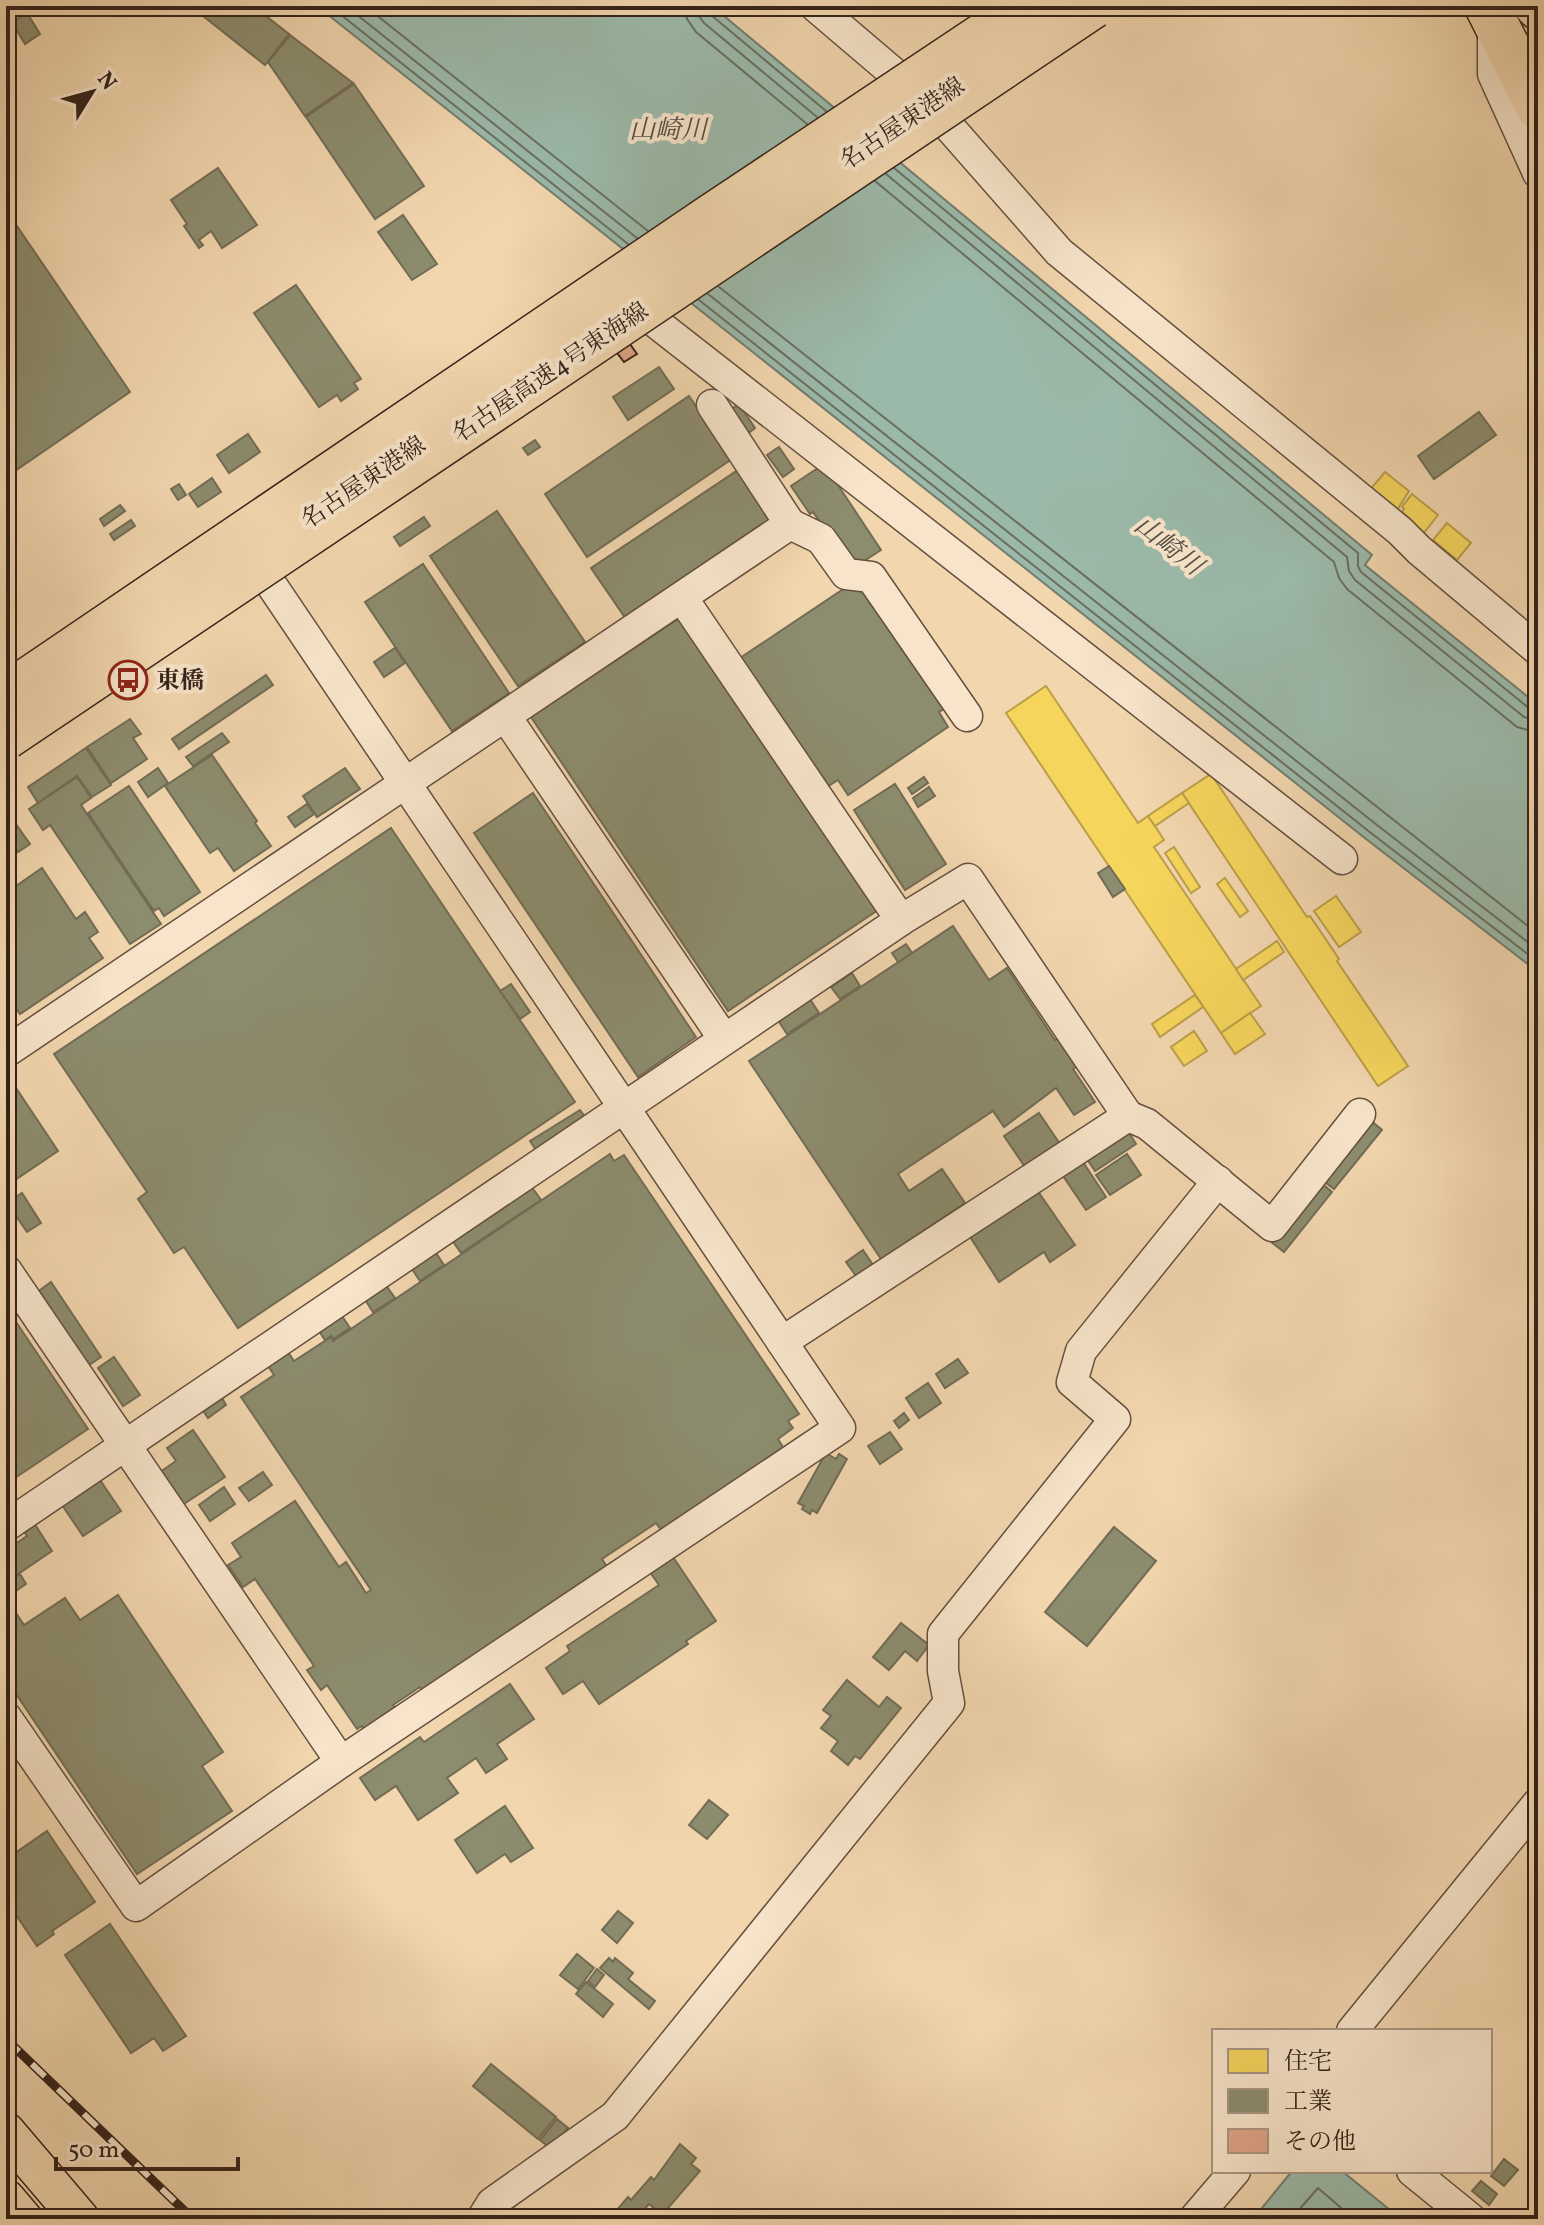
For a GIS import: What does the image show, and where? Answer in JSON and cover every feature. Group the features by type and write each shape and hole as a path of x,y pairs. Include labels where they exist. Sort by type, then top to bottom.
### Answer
{"highway":[{"name":"名古屋高速4号東海線","path":"6,695 644,261 1027,6"},
{"name":"名古屋高速4号東海線","path":"6,737 1093,6"},
{"path":"1490,12 1538,107"}],"main road":[{"name":"名古屋東港線","path":"6,720 915,104 1049,6"},
{"name":"名古屋東港線","path":"915,104 1081,6"},
{"name":"名古屋東港線","path":"6,695 638,293"},
{"path":"6,2132 80,2219"},
{"path":"6,2199 23,2219"}],"street":[{"path":"815,6 1059,252 1400,531 1538,650"},
{"path":"1490,12 1493,74 1538,173"},
{"path":"638,293 1342,859"},
{"path":"712,405 790,524 821,539 846,574 871,577 967,716"},
{"path":"6,1052 683,599 790,524"},
{"path":"6,1717 136,1906 341,1762 840,1428 252,556"},
{"path":"683,599 901,920"},
{"path":"506,717 724,1039"},
{"path":"6,1526 724,1039 901,920 968,879 1128,1116 1147,1124 1272,1226 1360,1114"},
{"path":"782,1342 1128,1116"},
{"path":"482,2219 492,2203 615,2116 949,1703 943,1671 943,1634 1115,1419 1072,1382 1081,1351 1218,1181"},
{"path":"6,1270 341,1762"},
{"path":"1354,2029 1538,1803"},
{"path":"1194,2219 1233,2173"},
{"path":"1414,2173 1471,2219"}],"water":[{"name":"山崎川","path":"317,6 712,6 1372,555 1365,565 1538,705 1538,972 1366,839"},
{"path":"1290,2173 1344,2173 1401,2219 1253,2219"}],"building: 住宅":[{"path":"1385,472 1409,491 1394,515 1369,491"},
{"path":"1412,494 1438,515 1423,534 1407,521 1409,518 1402,512 1402,507"},
{"path":"1447,523 1471,543 1457,560 1433,540"},
{"path":"1046,686 1138,823 1148,816 1155,826 1164,840 1154,847 1261,1006 1221,1033 1006,713"},
{"path":"1211,774 1307,917 1310,916 1408,1066 1378,1086 1182,793"},
{"path":"1182,793 1189,803 1155,826 1148,816"},
{"path":"1174,847 1200,887 1191,893 1165,853"},
{"path":"1225,878 1248,911 1240,917 1217,884"},
{"path":"1336,896 1361,932 1339,947 1314,911"},
{"path":"1277,941 1284,952 1243,980 1236,969"},
{"path":"1195,995 1203,1007 1160,1037 1152,1024"},
{"path":"1250,1013 1265,1034 1235,1054 1221,1033"},
{"path":"1194,1031 1207,1051 1184,1066 1171,1047"}],"building: 工業":[{"path":"202,6 253,6 289,34 265,65 198,12"},
{"path":"27,13 40,34 25,44 12,22"},
{"path":"290,35 353,83 305,116 268,62"},
{"path":"354,84 424,186 375,219 306,117"},
{"path":"218,168 257,225 222,248 211,231 199,240 203,245 199,248 171,200"},
{"path":"6,210 130,392 6,477"},
{"path":"403,215 437,264 412,280 378,232"},
{"path":"296,285 361,379 354,383 358,389 341,401 337,395 319,407 254,313"},
{"path":"659,367 674,389 628,420 613,397"},
{"path":"689,396 732,459 587,557 545,494"},
{"path":"739,404 755,428 745,436 728,411"},
{"path":"1479,412 1496,435 1434,479 1418,456"},
{"path":"248,434 260,452 229,473 217,455"},
{"path":"535,440 540,447 528,455 523,448"},
{"path":"779,447 794,469 783,477 767,455"},
{"path":"824,464 881,550 852,569 791,486"},
{"path":"738,470 772,521 626,619 591,568"},
{"path":"212,478 221,492 198,507 189,494"},
{"path":"179,484 186,495 178,500 171,489"},
{"path":"120,505 125,511 104,526 100,519"},
{"path":"497,511 585,642 518,686 430,556"},
{"path":"424,517 430,526 400,546 394,537"},
{"path":"131,520 135,526 114,540 110,534"},
{"path":"423,564 509,693 452,731 365,602"},
{"path":"857,580 944,709 939,712 948,727 848,795 838,780 827,787 740,658"},
{"path":"681,617 878,910 728,1011 531,717"},
{"path":"395,648 405,663 384,677 374,662"},
{"path":"266,675 273,685 179,749 172,739"},
{"path":"130,719 141,734 133,738 147,759 111,783 87,747"},
{"path":"222,733 229,742 193,766 186,757"},
{"path":"86,748 111,785 92,797 77,776 38,803 28,787"},
{"path":"212,755 271,846 234,871 218,848 210,853 165,786"},
{"path":"158,768 168,783 148,797 138,782"},
{"path":"345,768 360,789 317,817 303,796"},
{"path":"77,777 91,798 81,805 161,924 130,944 50,825 43,830 29,809"},
{"path":"924,777 928,783 912,794 908,788"},
{"path":"895,784 946,864 905,890 854,810"},
{"path":"129,786 200,892 164,916 159,908 154,911 88,813"},
{"path":"929,787 935,796 918,807 913,798"},
{"path":"533,793 696,1037 638,1077 474,833"},
{"path":"307,804 314,814 295,827 288,817"},
{"path":"13,820 30,844 18,852 6,834 6,824"},
{"path":"391,828 575,1102 238,1328 184,1247 174,1253 138,1199 147,1192 54,1054"},
{"path":"1109,866 1125,889 1113,897 1098,873"},
{"path":"42,868 76,919 85,912 98,932 89,938 103,958 20,1014 6,994 6,893"},
{"path":"953,926 989,980 1007,968 1055,1040 1064,1034 1082,1064 1073,1069 1095,1102 1074,1115 1056,1088 1004,1127 993,1111 898,1174 909,1191 942,1169 965,1203 881,1259 749,1061"},
{"path":"906,944 912,953 898,962 892,953"},
{"path":"852,973 860,986 840,999 831,987"},
{"path":"511,984 530,1012 520,1019 500,991"},
{"path":"808,996 819,1013 787,1034 776,1017"},
{"path":"12,1082 58,1151 6,1186 6,1086"},
{"path":"580,1110 586,1118 536,1150 530,1141"},
{"path":"1039,1113 1062,1147 1027,1170 1004,1136"},
{"path":"1369,1119 1382,1130 1334,1189 1321,1179"},
{"path":"1126,1128 1136,1144 1095,1171 1085,1156"},
{"path":"610,1154 614,1161 624,1155 799,1414 788,1421 793,1428 778,1439 786,1452 664,1534 656,1523 602,1559 613,1576 426,1695 420,1687 393,1705 399,1714 368,1735 362,1726 357,1729 327,1685 321,1690 307,1670 314,1666 255,1579 243,1587 228,1565 241,1557 232,1543 295,1501 339,1567 346,1562 366,1593 371,1590 241,1397 274,1375 268,1366 288,1352 294,1361 331,1337 333,1341"},
{"path":"1127,1154 1141,1175 1110,1195 1096,1175"},
{"path":"1081,1159 1106,1197 1086,1210 1061,1173"},
{"path":"1319,1181 1332,1192 1284,1252 1270,1241"},
{"path":"529,1183 541,1200 461,1253 448,1234"},
{"path":"1035,1187 1075,1245 1050,1262 1044,1252 999,1282 967,1232"},
{"path":"22,1193 41,1223 27,1232 7,1203"},
{"path":"432,1247 444,1265 420,1281 408,1263"},
{"path":"863,1250 873,1265 856,1276 846,1262"},
{"path":"51,1282 101,1357 86,1367 36,1293"},
{"path":"385,1284 395,1298 373,1312 364,1298"},
{"path":"6,1307 88,1429 6,1484"},
{"path":"338,1310 350,1328 333,1339 331,1336 325,1340 315,1325"},
{"path":"114,1357 140,1395 123,1406 98,1368"},
{"path":"958,1359 968,1373 945,1388 936,1374"},
{"path":"928,1383 941,1403 919,1418 906,1398"},
{"path":"219,1393 226,1405 208,1418 200,1406"},
{"path":"904,1413 909,1420 899,1428 894,1421"},
{"path":"193,1430 225,1477 182,1505 160,1472 176,1461 167,1448"},
{"path":"890,1432 902,1449 880,1464 868,1446"},
{"path":"826,1453 836,1459 839,1454 847,1459 817,1513 812,1510 810,1514 798,1503"},
{"path":"263,1472 272,1485 249,1501 239,1488"},
{"path":"100,1480 121,1511 83,1536 62,1505"},
{"path":"224,1487 235,1504 210,1521 199,1505"},
{"path":"34,1523 52,1551 15,1576 11,1570 6,1573 6,1550 27,1536 23,1530"},
{"path":"1114,1527 1156,1561 1087,1646 1045,1612"},
{"path":"673,1557 716,1621 686,1641 688,1644 599,1704 583,1681 563,1694 546,1668 570,1651 567,1646 659,1585 650,1572"},
{"path":"11,1571 14,1577 20,1574 26,1584 7,1597 6,1574"},
{"path":"118,1595 223,1752 202,1766 232,1811 137,1874 6,1679 8,1601 24,1625 65,1598 80,1620"},
{"path":"901,1623 929,1645 917,1661 905,1651 889,1670 873,1657"},
{"path":"847,1680 879,1707 887,1697 901,1708 860,1759 855,1756 848,1765 831,1751 838,1741 821,1728 831,1716 823,1710"},
{"path":"510,1684 534,1719 497,1744 507,1759 486,1773 476,1758 447,1778 458,1793 418,1820 396,1786 375,1800 360,1778 420,1737 424,1742"},
{"path":"709,1800 728,1815 707,1839 689,1825"},
{"path":"505,1806 533,1848 511,1862 505,1854 477,1873 455,1840"},
{"path":"47,1831 95,1902 52,1931 54,1934 37,1946 6,1900 6,1839 15,1853"},
{"path":"618,1911 633,1923 617,1943 602,1930"},
{"path":"110,1924 186,2036 163,2051 154,2038 131,2053 65,1955"},
{"path":"577,1954 594,1968 578,1989 560,1975"},
{"path":"609,1958 613,1962 615,1958 633,1973 628,1979 655,2001 649,2009 600,1968"},
{"path":"597,1969 604,1975 595,1987 588,1981"},
{"path":"586,1982 613,2004 603,2017 576,1994"},
{"path":"491,2064 556,2117 538,2139 473,2086"},
{"path":"557,2119 568,2128 551,2149 540,2140"},
{"path":"680,2144 696,2158 691,2164 700,2171 662,2215 649,2204 636,2219 609,2219 651,2177 654,2180"},
{"path":"1504,2159 1518,2170 1504,2186 1491,2176"},
{"path":"1481,2181 1497,2194 1489,2205 1472,2191"}],"building: その他":[{"path":"630,344 637,354 624,362 617,353"}],"railway":[{"path":"6,2039 193,2219"}],"place":[{"name":"東橋","path":"128,680"}]}
